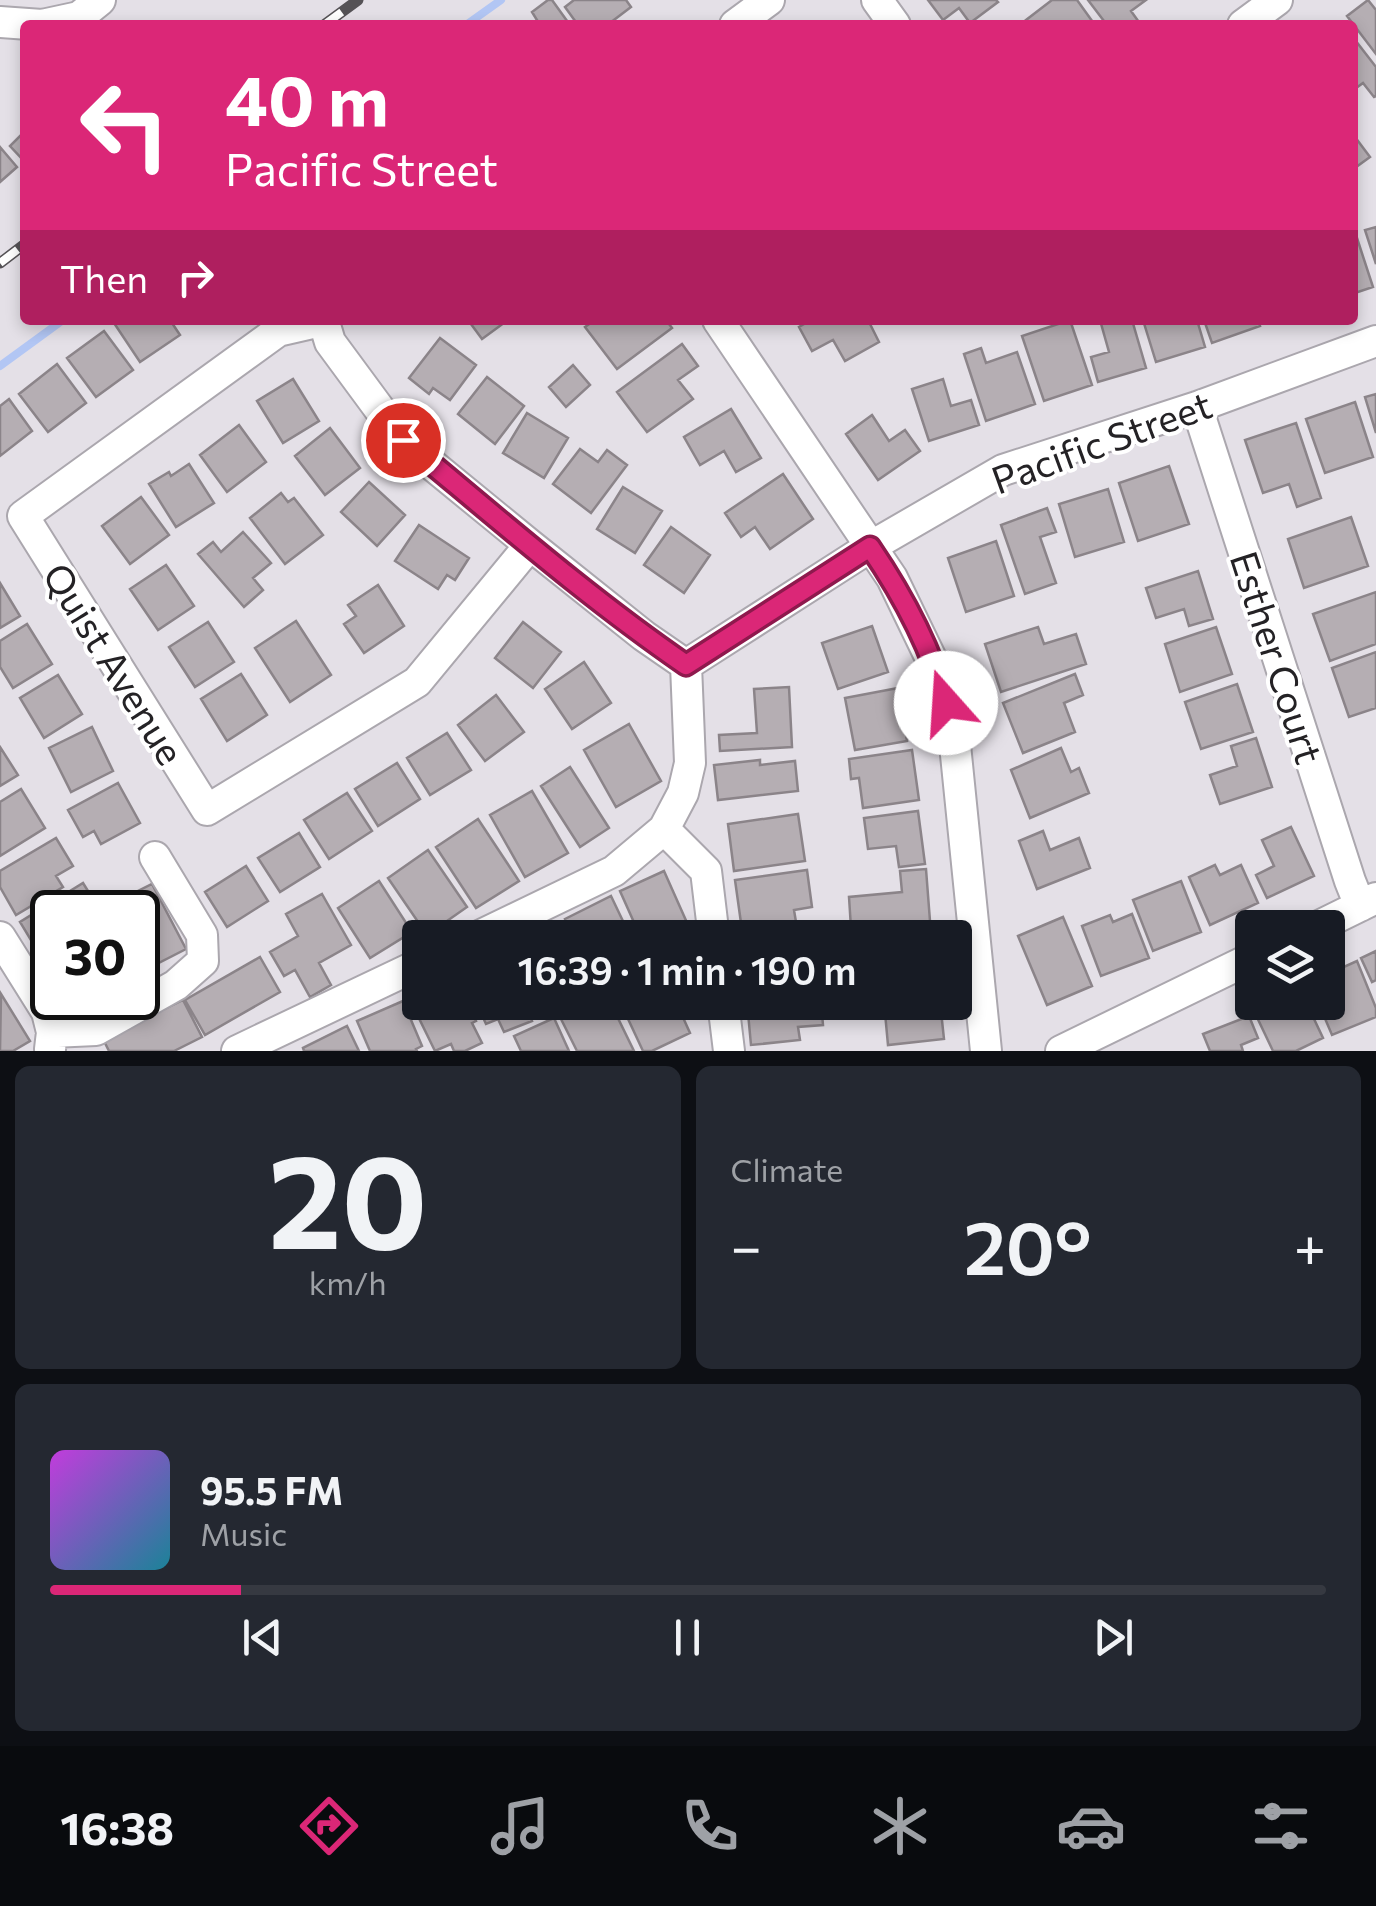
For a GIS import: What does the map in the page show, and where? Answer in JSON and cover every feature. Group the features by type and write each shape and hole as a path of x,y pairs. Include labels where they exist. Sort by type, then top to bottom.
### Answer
{"street":[{"path":"68,20 78,18 100,0"},
{"path":"742,20 769,0"},
{"path":"1250,20 1277,0"},
{"name":"Quist Avenue","path":"306,325 278,331 23,516 206,810 417,682 530,545"},
{"path":"326,325 330,342 403,440 644,636 686,665 690,763 683,792 664,829 614,871 512,920"},
{"path":"721,325 892,578 938,671 954,735 986,1051"},
{"name":"Pacific Street","path":"686,665 870,547 1003,470 1197,408 1376,341"},
{"name":"Esther Court","path":"1197,408 1350,881 1368,902"},
{"path":"664,829 706,871 712,920"},
{"path":"0,937 47,1012 51,1042 96,1030 176,985 203,960 202,935 155,857"},
{"path":"1345,913 1368,902"},
{"path":"1061,1051 1235,966"},
{"path":"237,1051 402,973"},
{"path":"724,1020 726,1050"}],"building":[{"path":"552,0 566,20 537,20 532,12"},
{"path":"574,0 626,0 631,7 614,20 574,20 565,7"},
{"path":"928,0 998,2 974,20 968,20 959,8 943,20"},
{"path":"1052,0 1077,0 1091,20 1026,20"},
{"path":"1088,0 1146,0 1131,11 1137,20 1103,20"},
{"path":"1368,0 1376,10 1376,54 1358,30 1358,20 1347,16"},
{"path":"1358,44 1376,67 1376,96 1363,83 1358,87"},
{"path":"20,136 20,157 10,146"},
{"path":"1358,141 1370,157 1358,166"},
{"path":"0,147 17,167 0,182"},
{"path":"1376,227 1376,264 1365,230"},
{"path":"1358,241 1373,287 1358,292"},
{"path":"115,325 173,325 180,335 140,362"},
{"path":"472,325 501,325 482,339"},
{"path":"670,325 672,328 617,369 585,327"},
{"path":"870,325 879,342 845,361 833,340 812,351 799,327"},
{"path":"1055,325 1072,325 1092,385 1044,401 1022,336"},
{"path":"1101,325 1133,325 1146,368 1098,382 1091,357 1109,352"},
{"path":"1145,325 1198,325 1205,347 1156,362"},
{"path":"1206,325 1260,325 1260,326 1212,343"},
{"path":"104,331 133,370 96,397 67,358"},
{"path":"440,338 476,365 450,400 433,388 429,394 409,378"},
{"path":"682,344 698,366 678,380 693,399 647,432 617,392"},
{"path":"981,348 986,363 1017,352 1035,404 986,421 964,354"},
{"path":"57,364 86,403 48,432 19,394"},
{"path":"573,365 590,385 566,407 549,387"},
{"path":"487,377 524,406 495,444 458,414"},
{"path":"293,379 319,421 283,443 257,401"},
{"path":"943,379 951,406 971,400 979,425 929,441 912,389"},
{"path":"1376,394 1376,433 1365,397"},
{"path":"9,399 32,431 0,456 0,406"},
{"path":"1355,402 1373,457 1325,473 1306,419"},
{"path":"731,409 761,458 736,472 724,451 700,465 684,437"},
{"path":"527,413 568,438 544,478 503,453"},
{"path":"872,415 889,441 905,430 920,451 878,480 846,434"},
{"path":"1296,423 1321,498 1297,507 1289,484 1263,493 1245,440"},
{"path":"239,425 266,462 227,492 200,455"},
{"path":"330,428 360,468 325,495 295,456"},
{"path":"580,449 598,462 607,450 627,465 591,513 553,484"},
{"path":"189,464 214,503 176,527 149,484"},
{"path":"1169,466 1189,524 1138,541 1119,483"},
{"path":"783,474 813,519 770,549 755,527 741,537 725,513"},
{"path":"369,482 405,515 377,546 341,512"},
{"path":"623,487 662,511 635,553 597,529"},
{"path":"1108,489 1124,542 1075,557 1059,504"},
{"path":"281,493 288,502 294,498 323,535 285,564 250,518"},
{"path":"141,497 169,535 130,564 102,526"},
{"path":"1047,508 1056,532 1040,537 1056,583 1025,594 1001,525"},
{"path":"1351,517 1368,566 1304,588 1288,539"},
{"path":"419,525 469,558 455,580 447,575 438,589 395,561"},
{"path":"671,527 710,555 684,593 644,565"},
{"path":"243,532 271,563 253,578 263,590 244,607 198,554 213,542 221,552"},
{"path":"996,541 1014,596 966,612 948,558"},
{"path":"166,565 194,606 158,630 130,589"},
{"path":"1198,571 1213,619 1189,626 1184,609 1156,618 1146,588"},
{"path":"0,583 20,616 0,628"},
{"path":"378,585 404,626 364,653 344,624 356,616 348,605"},
{"path":"1376,592 1376,644 1330,661 1313,614"},
{"path":"296,621 331,675 290,702 255,648"},
{"path":"208,622 234,662 195,687 169,647"},
{"path":"523,622 561,652 533,688 495,658"},
{"path":"27,624 52,664 13,688 0,667 0,641"},
{"path":"872,626 888,672 838,689 822,643"},
{"path":"1038,627 1044,644 1076,634 1086,664 1001,692 985,644"},
{"path":"1216,627 1232,674 1180,692 1165,644"},
{"path":"1376,652 1376,708 1349,717 1332,668"},
{"path":"584,662 611,703 572,729 545,689"},
{"path":"241,674 267,715 227,741 201,699"},
{"path":"1075,674 1083,695 1064,703 1075,732 1023,753 1003,703"},
{"path":"58,675 82,714 44,738 20,698"},
{"path":"1237,684 1253,732 1201,749 1185,702"},
{"path":"789,687 792,747 720,751 719,735 757,733 754,689"},
{"path":"898,688 907,741 855,750 845,698"},
{"path":"496,695 524,732 485,761 458,725"},
{"path":"629,724 661,781 616,807 584,750"},
{"path":"92,727 113,771 71,792 49,748"},
{"path":"447,733 471,770 430,795 407,758"},
{"path":"1256,738 1272,787 1220,804 1210,775 1237,766 1231,746"},
{"path":"0,747 18,775 0,786"},
{"path":"1061,748 1071,772 1079,768 1089,793 1030,818 1011,770"},
{"path":"912,750 919,800 863,808 859,778 851,779 849,759"},
{"path":"760,760 760,765 795,761 798,791 718,800 714,765"},
{"path":"397,763 420,799 378,826 355,789"},
{"path":"570,767 609,828 580,847 541,786"},
{"path":"118,783 140,823 101,844 94,831 83,837 68,810"},
{"path":"21,789 45,828 0,856 0,802"},
{"path":"532,791 568,853 525,877 490,815"},
{"path":"347,793 372,831 329,859 304,820"},
{"path":"918,811 925,864 899,867 896,846 868,849 864,818"},
{"path":"798,814 805,861 734,871 728,824"},
{"path":"478,819 519,881 476,908 436,847"},
{"path":"1291,827 1314,876 1267,898 1256,875 1274,866 1262,840"},
{"path":"1043,831 1050,850 1079,838 1090,868 1037,889 1019,841"},
{"path":"299,833 320,867 280,892 258,858"},
{"path":"56,838 73,866 56,876 63,887 58,890 30,890 30,907 16,915 0,887 0,871"},
{"path":"428,850 467,907 448,920 417,920 388,878"},
{"path":"1215,865 1220,875 1241,865 1258,903 1235,910 1235,914 1210,925 1189,877"},
{"path":"246,866 268,901 227,927 205,892"},
{"path":"926,869 930,920 850,920 849,897 902,892 900,871"},
{"path":"807,870 812,907 794,910 796,920 741,920 735,880"},
{"path":"664,871 686,920 633,920 620,891"},
{"path":"379,881 404,920 402,938 370,958 338,908"},
{"path":"1181,881 1201,932 1153,951 1133,900"},
{"path":"322,894 351,945 319,963 331,985 310,997 295,970 284,976 270,952 298,936 286,914"},
{"path":"611,896 622,920 565,920"},
{"path":"160,899 186,949 160,962"},
{"path":"1132,914 1149,958 1101,976 1082,926 1110,915 1113,922"},
{"path":"30,916 30,939 20,922"},
{"path":"1063,917 1092,986 1047,1005 1018,936"},
{"path":"1376,951 1376,980 1372,982 1361,958"},
{"path":"260,957 280,992 205,1035 185,1000"},
{"path":"1357,961 1376,1017 1332,1035 1326,1020 1345,1020 1345,966"},
{"path":"1,994 30,1041 13,1051 0,1051"},
{"path":"183,1000 202,1037 174,1051 109,1051 103,1039 142,1020 160,1020 160,1011"},
{"path":"402,1001 402,1020 411,1020 422,1046 417,1051 370,1051 357,1021"},
{"path":"420,1020 475,1020 472,1023 482,1043 465,1051 454,1051 451,1044 435,1051"},
{"path":"498,1020 532,1021 504,1032"},
{"path":"555,1020 569,1051 521,1051 514,1036"},
{"path":"562,1020 619,1020 634,1051 577,1051"},
{"path":"629,1020 684,1020 690,1033 652,1051 643,1051"},
{"path":"749,1020 823,1020 823,1025 798,1027 800,1040 751,1045"},
{"path":"886,1020 942,1020 944,1039 888,1045"},
{"path":"1239,1020 1251,1020 1258,1038 1241,1045 1243,1051 1210,1051 1203,1034"},
{"path":"1258,1020 1314,1020 1323,1038 1296,1051 1273,1051"},
{"path":"347,1026 359,1051 304,1051 303,1048"}],"waterway":[{"path":"473,20 501,0"},
{"path":"0,366 56,325"}],"railway":[{"path":"331,20 358,0"},
{"path":"0,263 20,248"}],"route":[{"path":"403,440 558,568 686,665 870,547 892,578 938,671 946,703"}]}
